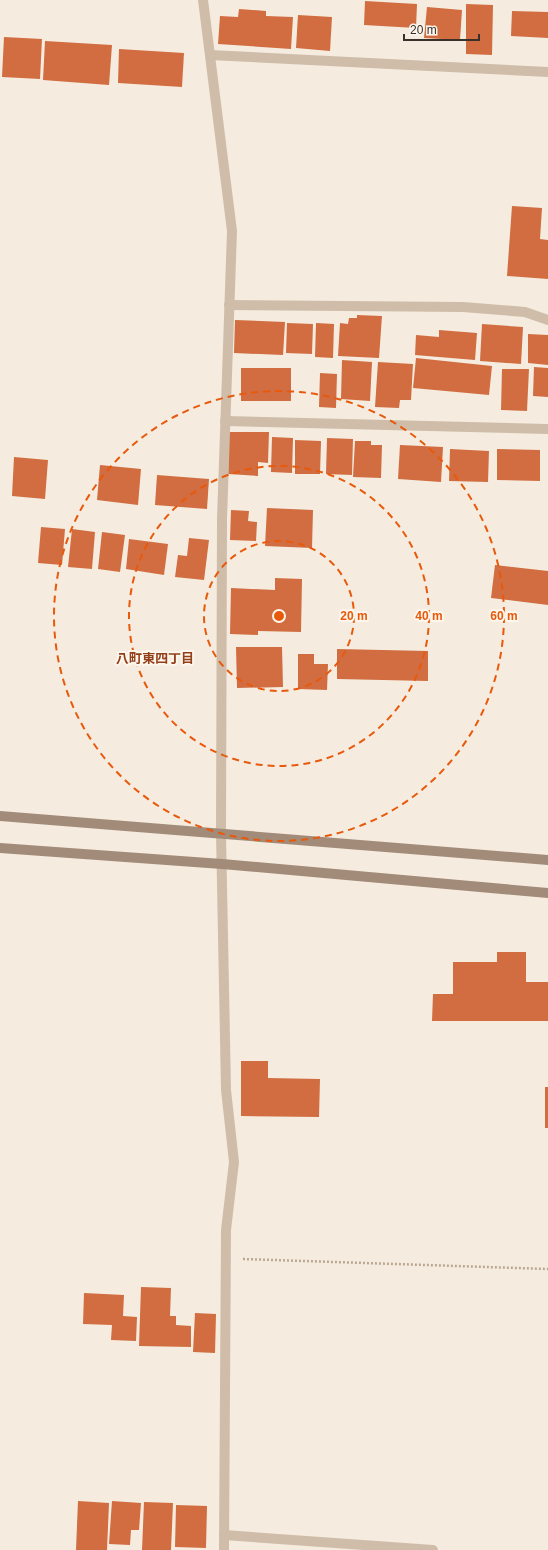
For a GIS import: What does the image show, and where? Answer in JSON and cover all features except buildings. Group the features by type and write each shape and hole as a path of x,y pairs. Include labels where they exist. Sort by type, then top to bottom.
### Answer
{"street":[{"path":"203,0 232,231 222,519 222,864 226,1090 234,1162 226,1230 224,1550"},
{"path":"210,55 548,72"},
{"path":"229,305 463,307 525,312 548,320"},
{"path":"225,421 548,429"},
{"path":"0,816 548,860"},
{"path":"0,848 222,864 548,893"},
{"path":"224,1534 433,1550"}],"path":[{"path":"226,1259 548,1269"}],"district":[{"name":"八町東四丁目","path":"155,658"}]}
